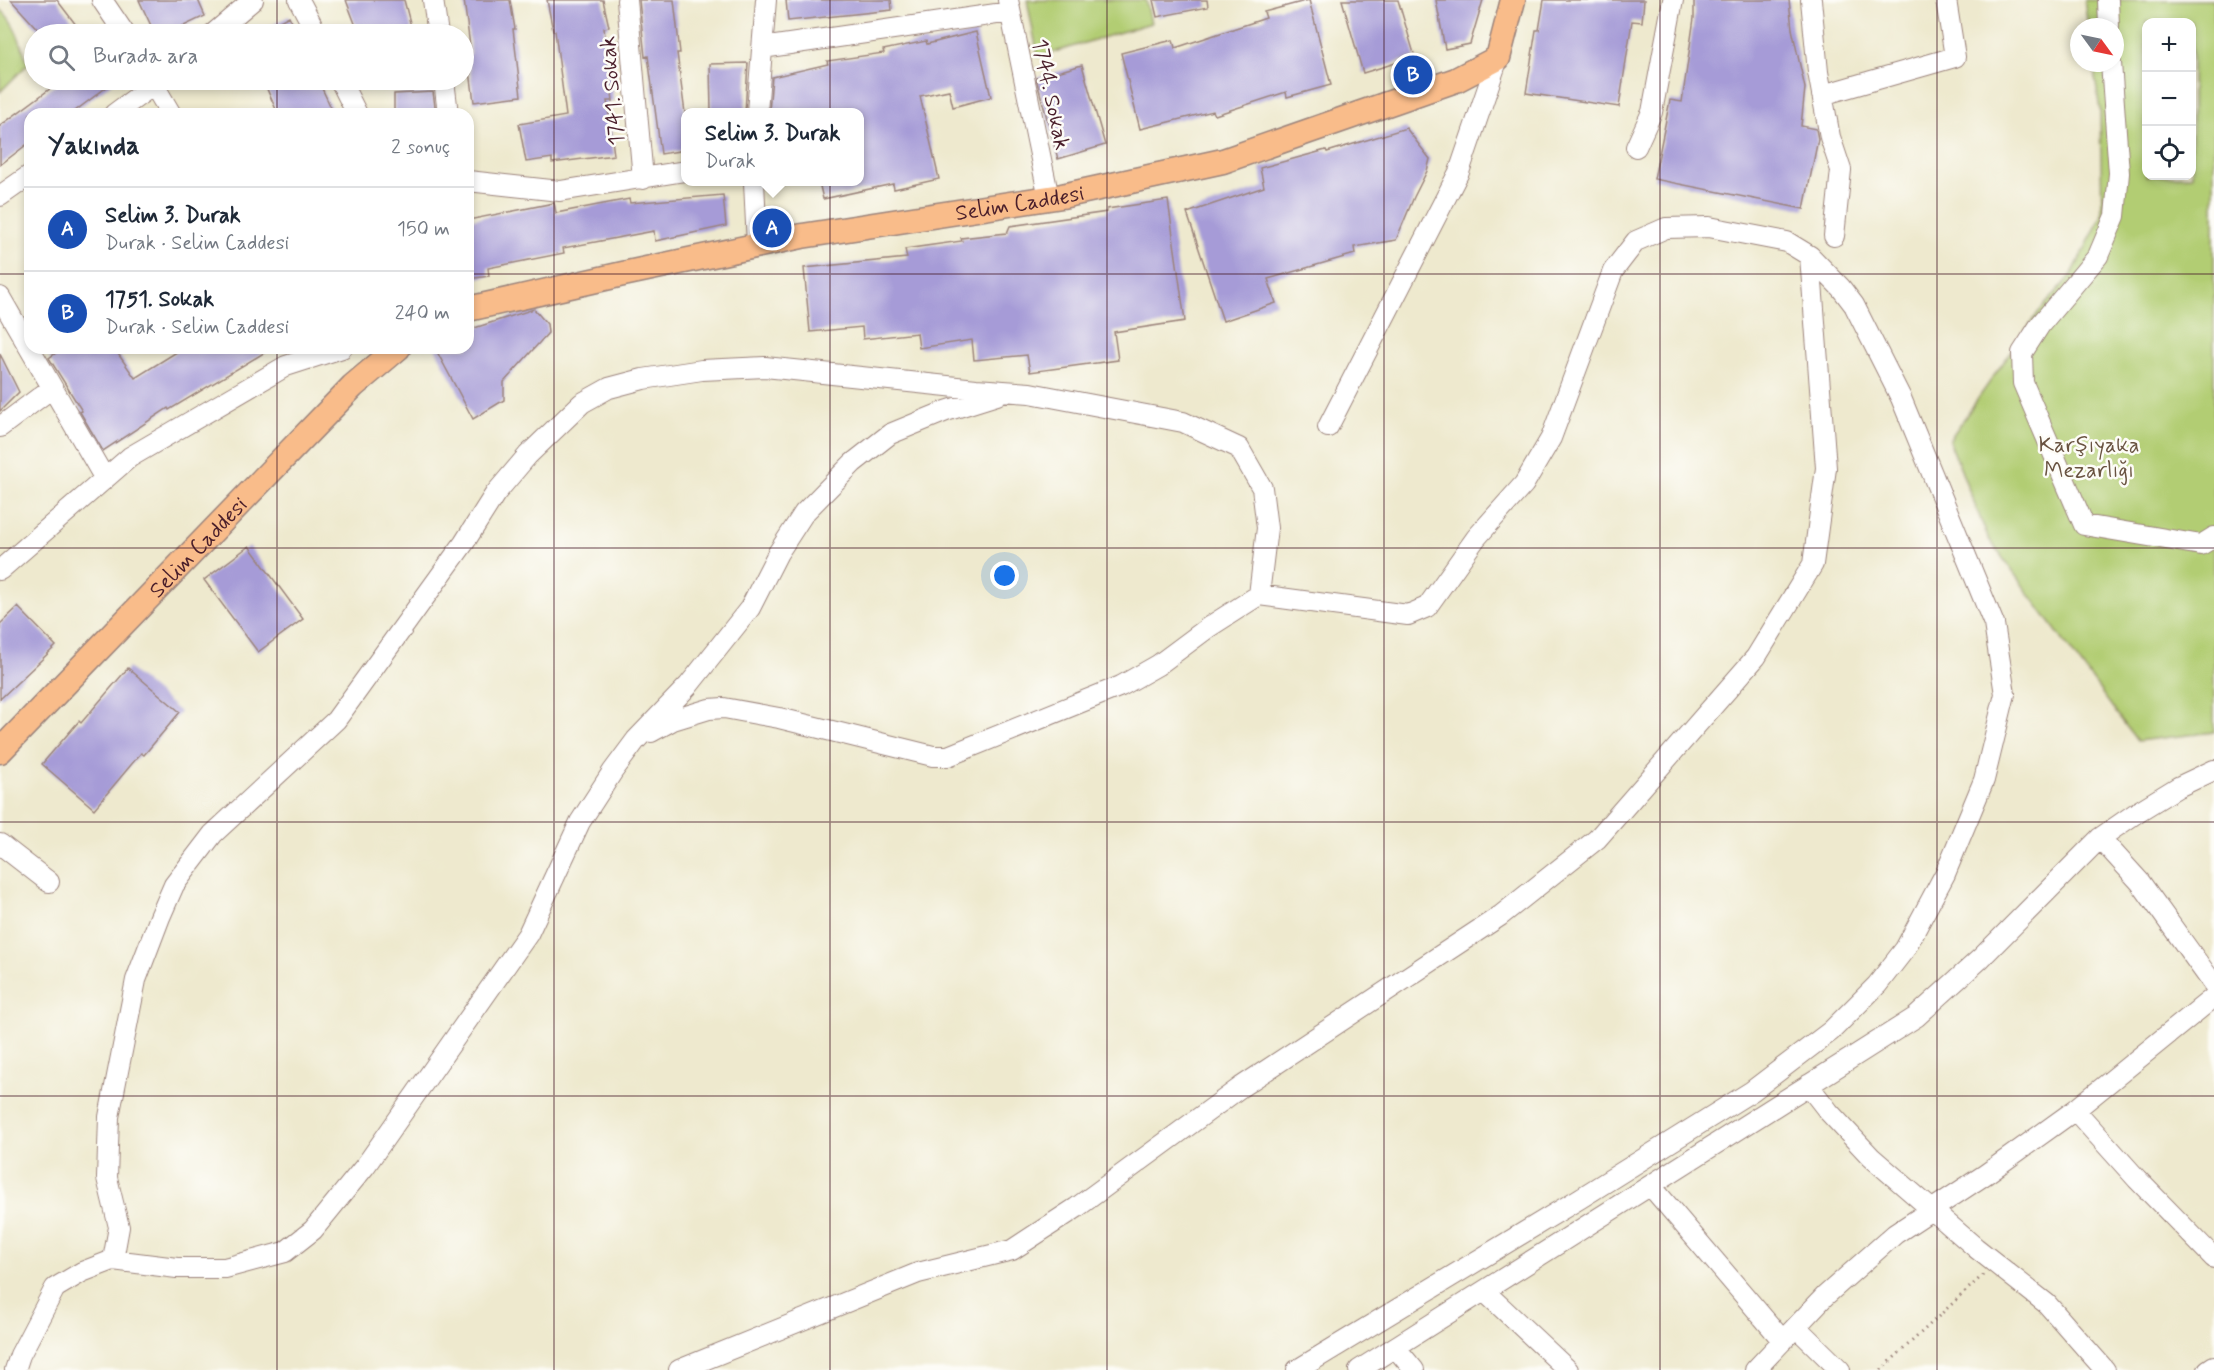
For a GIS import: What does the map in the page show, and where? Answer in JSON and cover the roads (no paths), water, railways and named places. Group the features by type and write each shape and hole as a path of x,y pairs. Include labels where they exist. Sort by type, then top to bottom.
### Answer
{"main road":[{"path":"1498,58 1513,0"},
{"name":"Selim Caddesi","path":"474,308 802,236 1049,198 1223,161 1456,80 1498,58"},
{"name":"Selim Caddesi","path":"0,751 353,386 391,354"}],"street":[{"path":"102,0 118,24"},
{"path":"225,24 253,0"},
{"path":"299,0 312,24"},
{"path":"434,0 437,24"},
{"name":"1741. Sokak","path":"627,0 643,178"},
{"path":"757,108 766,0"},
{"path":"1636,147 1652,112 1674,0"},
{"path":"1811,0 1822,95 1830,138 1841,170 1834,236"},
{"path":"1822,95 1955,57 1946,0"},
{"path":"2108,0 2109,18"},
{"path":"762,48 1009,6"},
{"name":"1744. Sokak","path":"1009,6 1049,198"},
{"path":"1328,427 1459,172 1498,58"},
{"path":"2112,72 2119,173 2115,216 2098,256 2040,325 2022,353 2023,383 2084,525 2201,545 2214,537"},
{"path":"121,108 144,90"},
{"path":"159,90 168,108"},
{"path":"345,90 354,108"},
{"path":"445,90 447,108"},
{"path":"474,182 560,191 681,172"},
{"path":"0,196 24,179"},
{"path":"754,186 757,246"},
{"path":"636,740 673,720 709,709 724,708 779,718 933,756 948,756 1121,686 1158,665 1209,627 1259,595 1408,615 1427,607 1476,538 1524,484 1551,438 1614,271 1636,242 1666,228 1709,227 1788,242 1810,256 1854,305 1901,398 1994,624 2005,694 1984,780 1945,874 1905,949 1884,976 1830,1031 1813,1045 1752,1091 1569,1206 1297,1370"},
{"path":"679,1370 918,1273 1012,1250 1076,1208 1241,1087 1500,916 1597,839 1756,657 1813,564 1826,468 1810,256"},
{"path":"0,297 24,338"},
{"path":"33,354 105,479"},
{"path":"0,570 130,457 305,354"},
{"path":"113,1260 119,1227 107,1178 110,1117 136,980 159,916 174,885 213,834 336,720 464,543 495,494 528,454 582,403 609,388 644,379 702,370 765,367 1030,393 1183,422 1239,448 1262,488 1267,528 1259,595"},
{"path":"0,428 52,388"},
{"path":"15,1370 20,1355 55,1288 82,1272 113,1260 177,1268 225,1268 285,1252 314,1230 366,1165 528,934 580,822 636,740 688,686 750,608 778,554 804,513 853,463 890,434 946,411 1009,392"},
{"path":"1359,1370 1916,1017 1981,958 2100,837 2178,787 2214,770"},
{"path":"2100,837 2140,882 2214,985"},
{"path":"0,844 49,882"},
{"path":"1755,1370 1825,1296 1895,1233 1986,1174 2075,1110 2214,997"},
{"path":"1808,1085 1836,1120 1871,1157 1931,1210 2047,1304 2105,1370"},
{"path":"2075,1110 2137,1179 2214,1258"},
{"path":"1651,1186 1783,1341"},
{"path":"1484,1291 1568,1370"},
{"path":"1796,1327 1839,1370"},
{"path":"1395,1347 1414,1370"},
{"path":"2208,1370 2214,1366"}],"place":[{"name":"1751. Sokak","path":"1413,75"},
{"name":"Selim 3. Durak","path":"772,228"}],"park label":[{"name":"Karşıyaka Mezarlığı","path":"2089,456"}]}
